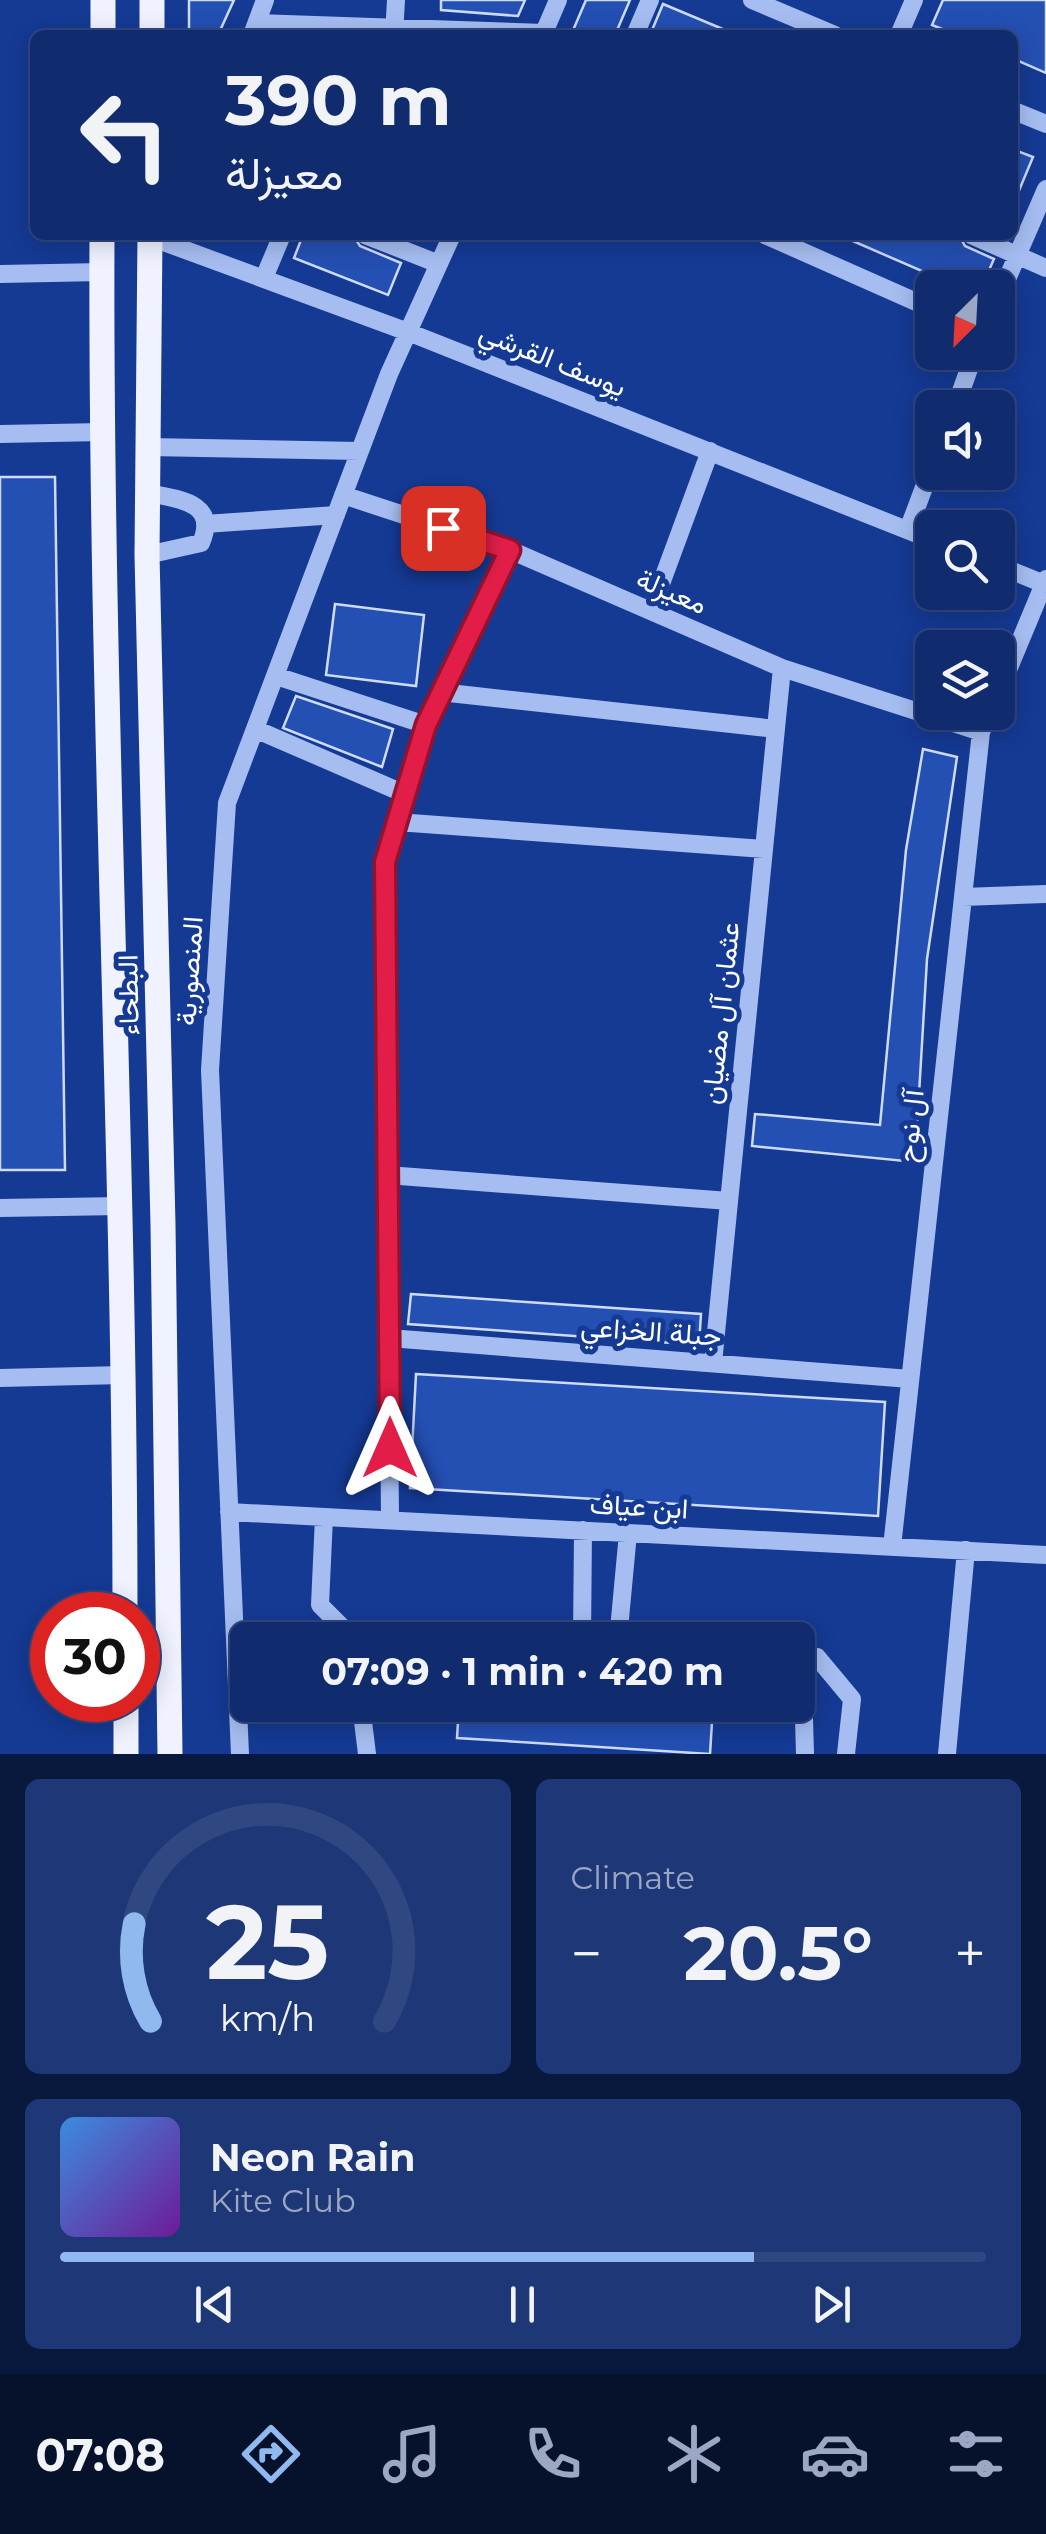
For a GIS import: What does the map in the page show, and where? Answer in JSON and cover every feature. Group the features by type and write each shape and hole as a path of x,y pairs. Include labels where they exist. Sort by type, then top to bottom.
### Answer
{"main road":[{"path":"103,0 103,30"},
{"path":"152,0 152,30"},
{"name":"البطحاء","path":"102,240 126,1592"},
{"name":"البطحاء","path":"162,240 148,446 147,555 163,1225 170,1754"},
{"path":"106,600 122,609 133,609 148,585"},
{"path":"108,678 114,661 128,658 149,675 150,688"},
{"path":"126,1722 126,1754"}],"street":[{"path":"265,0 254,29 324,30"},
{"path":"395,30 396,0"},
{"path":"546,30 558,0"},
{"path":"638,30 650,0"},
{"path":"752,0 823,30"},
{"path":"900,30 914,0"},
{"path":"1018,112 1046,124"},
{"path":"1011,270 1046,189"},
{"name":"يوسف القرشي","path":"167,240 915,533"},
{"path":"264,278 280,240"},
{"path":"378,240 439,264"},
{"name":"المنصورية","path":"240,1754 210,1070 227,803 360,451 450,240"},
{"path":"788,240 915,301"},
{"path":"981,240 1046,268"},
{"path":"0,274 102,272"},
{"path":"0,434 103,432"},
{"path":"148,446 360,451"},
{"path":"650,611 710,451"},
{"path":"908,530 923,490"},
{"path":"147,555 202,543 205,524 200,510 191,502 148,493"},
{"name":"معيزلة","path":"343,495 510,550 782,668 982,732"},
{"path":"205,524 336,515"},
{"path":"390,1520 385,862 426,725 510,550"},
{"path":"1015,571 1045,582 1015,653"},
{"name":"عثمان آل مضيان","path":"714,1364 782,668"},
{"path":"276,676 426,725"},
{"path":"440,692 776,729"},
{"path":"254,730 406,794"},
{"name":"آل نوح","path":"892,1546 982,732"},
{"path":"397,822 764,850"},
{"path":"963,897 1046,894"},
{"path":"388,1175 730,1200"},
{"path":"0,1208 121,1206"},
{"name":"جبلة الخزاعي","path":"388,1338 910,1379"},
{"path":"0,1378 123,1376"},
{"name":"ابن عياف","path":"229,1512 1046,1555"},
{"path":"324,1517 320,1605 337,1622"},
{"path":"582,1530 582,1622"},
{"path":"620,1622 628,1533"},
{"path":"946,1754 966,1550"},
{"path":"815,1657 852,1698 846,1754"},
{"path":"363,1722 367,1754"},
{"path":"804,1722 805,1754"}],"building":[{"path":"189,0 234,0 220,30 189,30"},
{"path":"441,0 525,0 518,16 441,10"},
{"path":"586,0 630,0 617,30 573,30"},
{"path":"943,0 1046,0 1046,73 1018,61 1018,30 944,30 932,25"},
{"path":"663,4 725,30 652,30"},
{"path":"1018,151 1033,157 1018,193"},
{"path":"301,240 356,240 360,246 401,263 388,295 294,258"},
{"path":"851,240 962,240 965,246 994,259 989,270 920,270"},
{"path":"0,477 55,477 65,1170 0,1170"},
{"path":"335,604 424,615 416,686 326,675"},
{"path":"296,696 393,729 382,767 283,728"},
{"path":"923,749 957,757 927,959 915,1162 752,1146 755,1114 880,1125 906,850"},
{"path":"411,1294 701,1314 699,1345 408,1324"},
{"path":"416,1374 885,1402 878,1516 410,1488"},
{"path":"458,1722 712,1722 710,1754 457,1738"}],"route":[{"path":"390,1448 385,862 426,725 510,550 443,528"}]}
